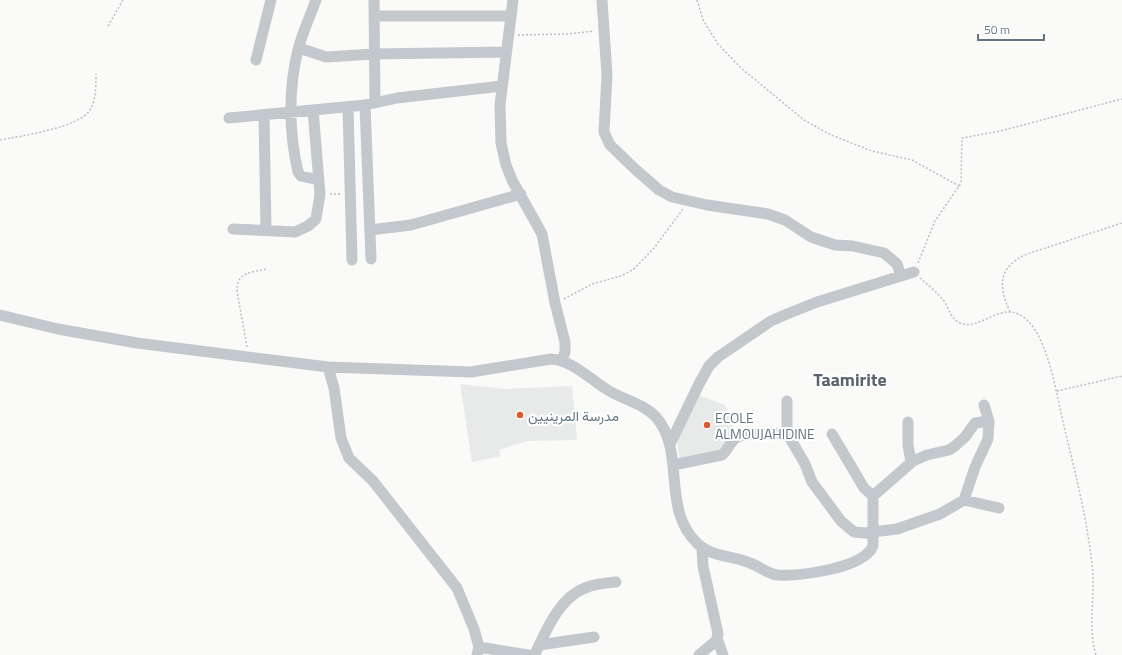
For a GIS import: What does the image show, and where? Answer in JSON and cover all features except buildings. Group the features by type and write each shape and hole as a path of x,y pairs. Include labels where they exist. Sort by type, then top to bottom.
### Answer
{"street":[{"path":"256,60 271,0"},
{"path":"316,0 299,48 291,89 298,172 301,176 319,180"},
{"path":"371,259 370,104 374,54 374,0"},
{"path":"513,0 500,105 501,143 506,165 542,234 555,302 565,342 565,352 562,360"},
{"path":"602,0 607,74 604,132 606,139 635,169 659,190 672,197 689,202 768,214 785,220 811,237 836,245 853,246 884,253 897,264 901,276"},
{"path":"374,16 511,16"},
{"path":"299,48 326,57 374,54 506,52"},
{"path":"229,118 264,115 292,110 313,110 370,104 397,98 502,86"},
{"path":"348,106 352,260"},
{"path":"233,229 294,232 308,226 317,216 320,194 313,110"},
{"path":"264,115 266,230"},
{"path":"370,230 411,225 520,194"},
{"path":"670,444 709,366 718,357 771,321 817,302 914,272"},
{"path":"0,315 137,343 328,366 471,372 551,359 562,360 608,390 648,410 659,421 670,444 675,493 680,515 691,537 702,548 713,553 748,562 775,574 834,569 847,565 870,550 872,546 873,496 911,462 918,458 949,450 964,437 974,423 989,421"},
{"path":"328,366 334,388 340,433 349,458 373,482 457,588 469,613 478,651 528,655"},
{"path":"787,401 787,433 805,464 812,482 841,521 854,532 872,532 897,529 940,514 964,500 975,467 988,439 989,421 984,405"},
{"path":"908,422 908,445 911,462"},
{"path":"673,465 722,455 727,452 735,439 744,435 787,433"},
{"path":"832,434 864,488 873,496"},
{"path":"964,500 999,508"},
{"path":"702,548 703,566 723,655"},
{"path":"532,655 535,654 546,629 560,608 574,594 586,588 616,582"},
{"path":"539,645 594,637"},
{"path":"699,655 712,646 718,638"}],"path":[{"path":"108,26 123,0"},
{"path":"697,0 703,20 718,44 741,68 804,120 831,135 872,151 912,160 958,186"},
{"path":"509,35 568,34 604,30"},
{"path":"0,140 65,125 88,114 92,105 96,74"},
{"path":"1096,655 1090,626 1092,566 1082,498 1054,376 1042,344 1029,322 1023,317 1010,312 997,314 976,323 965,324 960,322 953,317 944,301 914,272 935,221 958,186 961,176 962,141 964,136 1000,131 1122,99"},
{"path":"320,194 350,194"},
{"path":"555,302 592,284 621,276 634,269 654,248 689,202"},
{"path":"1010,312 1004,297 1003,276 1006,269 1015,260 1027,254 1122,223"},
{"path":"248,357 237,291 238,281 243,274 267,268"},
{"path":"1057,391 1122,376"}],"shaded area":[{"name":"مدرسة المرينيين","path":"460,384 505,389 572,386 577,440 527,441 499,450 501,456 472,462"},
{"name":"ECOLE ALMOUJAHIDINE","path":"698,395 725,405 731,418 732,432 722,450 680,459 676,436"}],"place":[{"name":"مدرسة المرينيين","path":"520,415"},
{"name":"ECOLE ALMOUJAHIDINE","path":"707,425"}],"district":[{"name":"Taamirite","path":"850,379"}]}
